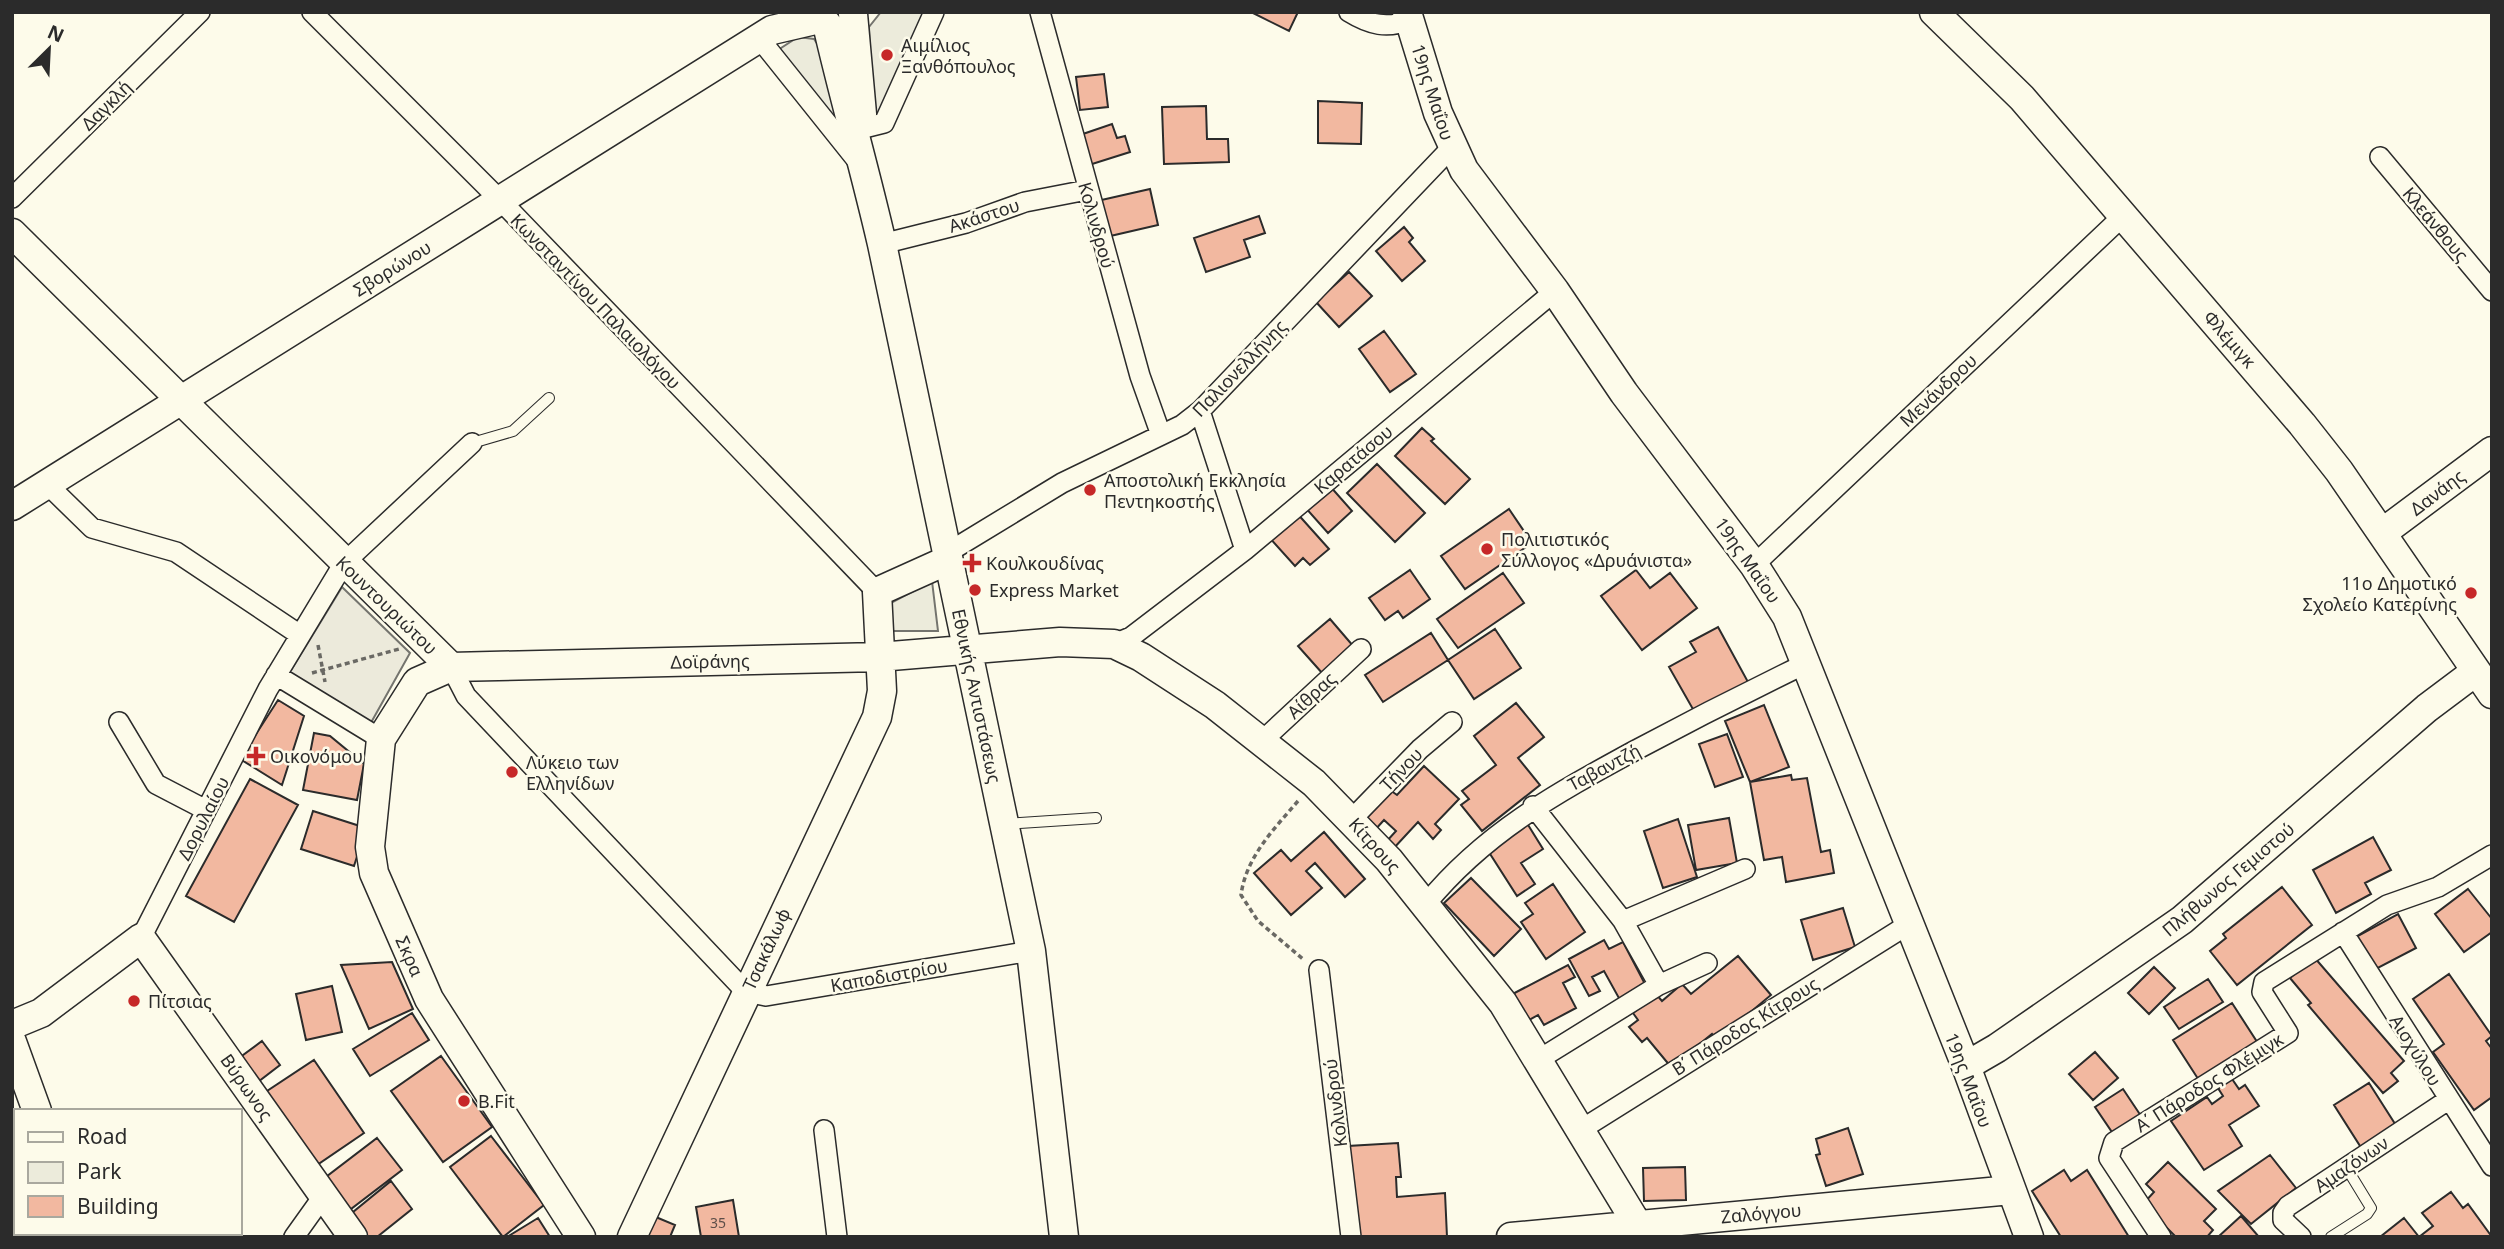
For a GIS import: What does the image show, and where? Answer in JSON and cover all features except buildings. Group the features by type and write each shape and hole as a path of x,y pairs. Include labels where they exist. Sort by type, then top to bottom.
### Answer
{"street":[{"name":"Δαγκλή","path":"12,198 200,12"},
{"name":"Κωνσταντίνου Παλαιολόγου","path":"312,12 500,201 877,592"},
{"path":"864,128 884,123 934,12"},
{"name":"Κολινδρού","path":"1040,12 1140,376 1161,435"},
{"path":"1349,12 1374,25 1394,26 1408,16"},
{"name":"Φλέμιγκ","path":"1934,12 2022,98 2302,424 2382,533 2484,683"},
{"name":"Σβορώνου","path":"12,506 500,201 772,27 815,19 846,20 854,13"},
{"path":"854,13 865,166"},
{"name":"19ης Μαΐου","path":"1408,16 1452,147 1481,196 1555,291 1624,393 1754,565 1787,617 1966,1066 2029,1237"},
{"path":"815,19 865,166"},
{"path":"772,27 865,166"},
{"name":"Παλιονελλήνης","path":"948,557 1062,483 1182,425 1200,411 1452,147"},
{"name":"Κλεάνθους","path":"2380,158 2492,291"},
{"name":"Εθνικής Αντιστάσεως","path":"865,166 1031,951 1064,1237"},
{"name":"Ακάστου","path":"882,244 966,223 1025,202 1087,190"},
{"name":"Μενάνδρου","path":"1754,565 2124,215"},
{"name":"Κουντουριώτου","path":"12,233 451,667 472,704 746,992"},
{"name":"Καρατάσου","path":"1114,644 1131,637 1245,550 1555,291"},
{"path":"1200,411 1245,550"},
{"name":"Δορυλαίου","path":"12,1025 41,1013 141,938 206,810 307,634 344,563 472,443"},
{"name":"Δανάης","path":"2382,533 2492,451"},
{"path":"47,484 92,528 176,552 307,634"},
{"path":"877,592 948,557"},
{"name":"Τσακάλωφ","path":"632,1237 877,717 882,691 877,592"},
{"name":"Κίτρους","path":"968,652 1060,642 1114,644 1168,673 1262,741 1314,783 1352,819 1426,904 1503,1003 1582,1129 1641,1231"},
{"name":"Αίθρας","path":"1262,741 1361,649"},
{"name":"Δοϊράνης","path":"451,667 879,657 968,652"},
{"name":"Ταβαντζή","path":"1426,904 1470,856 1533,806 1582,777 1805,664"},
{"name":"Σκρα","path":"451,667 417,682 381,739 370,847 374,873 429,999 581,1237"},
{"path":"282,678 381,739"},
{"name":"Πλήθωνος Γεμιστού","path":"1966,1066 1997,1048 2182,920 2427,708 2484,683"},
{"path":"119,722 156,785 206,810"},
{"name":"Τήνου","path":"1352,819 1420,749 1452,722"},
{"path":"1533,806 1623,921 1658,985"},
{"name":"Α΄ Πάροδος Φλέμιγκ","path":"2161,1237 2109,1158 2114,1142 2284,1037 2287,1028 2262,992 2264,982 2387,905 2460,876 2492,855"},
{"path":"1623,921 1745,869"},
{"name":"Β΄ Πάροδος Κίτρους","path":"1582,1129 1909,924"},
{"name":"Αισχύλου","path":"2343,932 2492,1166"},
{"name":"Βύρωνος","path":"141,938 353,1237"},
{"name":"Καποδιστρίου","path":"746,992 766,996 1031,951"},
{"path":"1538,1060 1658,985 1707,962"},
{"name":"Κολινδρού","path":"1319,970 1351,1237"},
{"path":"12,1042 36,1109"},
{"name":"Αμαζόνων","path":"2301,1237 2283,1220 2283,1213 2288,1206 2448,1100"},
{"path":"824,1130 837,1237"},
{"name":"Ζαλόγγου","path":"1511,1237 1641,1231 2011,1190"},
{"path":"294,1237 324,1195"}],"lane":[{"path":"472,443 513,431 550,398"},
{"path":"1005,824 1096,818"},
{"path":"2331,1237 2367,1214 2371,1208 2345,1166"}],"path":[{"path":"307,634 323,670 328,693"},
{"path":"282,678 323,670 404,647"},
{"path":"1314,783 1260,846 1243,879 1241,895 1258,921 1319,970"}],"green space":[{"path":"881,12 929,12 882,118 872,120 869,27"},
{"path":"798,37 814,39 818,45 852,146 778,50"},
{"path":"932,581 938,631 888,631 887,605"}],"shaded area":[{"path":"342,587 410,653 368,728 287,677"}],"place":[{"name":"Αιμίλιος Ξανθόπουλος","path":"887,55"},
{"name":"Αποστολική Εκκλησία Πεντηκοστής","path":"1090,490"},
{"name":"Πολιτιστικός Σύλλογος «Δρυάνιστα»","path":"1487,549"},
{"name":"Κουλκουδίνας","path":"972,563"},
{"name":"Express Market","path":"975,590"},
{"name":"11ο Δημοτικό Σχολείο Κατερίνης","path":"2471,593"},
{"name":"Οικονόμου","path":"256,756"},
{"name":"Λύκειο των Ελληνίδων","path":"512,772"},
{"name":"Πίτσιας","path":"134,1001"},
{"name":"B.Fit","path":"464,1101"}]}
